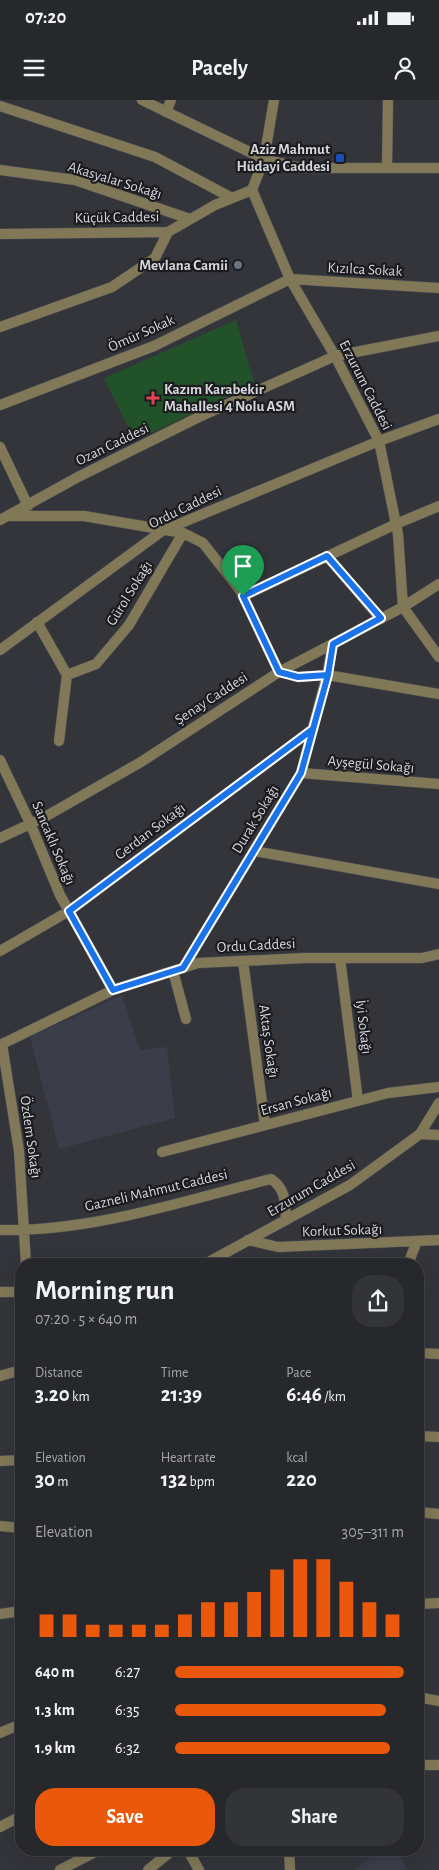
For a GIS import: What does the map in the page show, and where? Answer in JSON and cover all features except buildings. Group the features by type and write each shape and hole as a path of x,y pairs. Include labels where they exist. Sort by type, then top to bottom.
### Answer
{"street":[{"path":"142,100 264,159 302,168 387,166 439,168"},
{"path":"166,112 171,100"},
{"path":"252,190 264,159 274,100"},
{"path":"387,166 388,100"},
{"path":"0,106 155,157 232,198"},
{"name":"Akasyalar Sokağı","path":"0,170 75,180 190,219"},
{"name":"Küçük Caddesi","path":"0,234 168,232 232,198 252,190"},
{"name":"Erzurum Caddesi","path":"252,190 290,280 335,356 378,441 396,524 403,607"},
{"path":"0,327 112,286 155,258 168,232"},
{"name":"Kızılca Sokak","path":"290,280 439,288"},
{"name":"Ömür Sokak","path":"0,405 154,346 290,280"},
{"name":"Ozan Caddesi","path":"4,518 78,477 190,422 335,356 439,336"},
{"name":"Ordu Caddesi","path":"0,650 162,531 378,441 439,419"},
{"path":"0,447 28,506"},
{"path":"243,596 396,524 439,506"},
{"path":"4,518 84,516 162,531 183,533 203,543 243,596 279,672 298,677 328,675 439,694"},
{"name":"Gürol Sokağı","path":"67,675 96,664 129,625 183,533"},
{"path":"327,556 381,618"},
{"name":"Şenay Caddesi","path":"0,838 140,762 279,672 403,607 439,584"},
{"path":"403,607 439,657"},
{"path":"37,622 67,675 59,741"},
{"name":"Durak Sokağı","path":"178,969 254,851 301,773 328,675 333,644"},
{"name":"Gerdan Sokağı","path":"0,951 69,911 313,729"},
{"name":"Sancaklı Sokağı","path":"0,760 69,911 113,990"},
{"name":"Ayşegül Sokağı","path":"301,773 439,784"},
{"path":"254,851 439,884"},
{"name":"Ordu Caddesi","path":"1,1044 113,990 198,963 340,958 422,958 439,954"},
{"name":"İyi Sokağı","path":"340,958 358,1101"},
{"name":"Aktaş Sokağı","path":"243,961 265,1125"},
{"path":"178,969 186,1019"},
{"name":"Özdem Sokağı","path":"1,1044 19,1151 26,1230 26,1258"},
{"name":"Ersan Sokağı","path":"162,1152 388,1093 439,1087"},
{"name":"Erzurum Caddesi","path":"216,1258 350,1185 420,1134 439,1103"},
{"path":"420,1134 439,1135"},
{"name":"Gazneli Mahmut Caddesi","path":"0,1230 26,1230 113,1219 271,1179 280,1185 285,1195 286,1220"},
{"name":"Korkut Sokağı","path":"248,1240 278,1247 439,1240"},
{"path":"410,1258 417,1242"},
{"path":"0,1292 15,1292"},
{"path":"424,1353 439,1354"},
{"path":"0,1376 15,1372"},
{"path":"424,1437 439,1438"},
{"path":"0,1460 15,1460"},
{"path":"424,1513 439,1514"},
{"path":"0,1526 15,1527"},
{"path":"424,1604 439,1603"},
{"path":"0,1614 15,1612"},
{"path":"424,1698 439,1701"},
{"path":"0,1733 15,1727"},
{"path":"424,1765 439,1765"},
{"path":"0,1827 15,1819"},
{"path":"60,1870 87,1856"},
{"path":"148,1870 165,1856"},
{"path":"191,1856 199,1870"},
{"path":"289,1856 290,1870"}],"shaded area":[{"path":"122,995 140,1050 167,1047 175,1118 59,1149 30,1037"},
{"path":"372,1856 400,1856 407,1870 355,1870"}],"green space":[{"path":"236,320 254,383 135,441 104,378"}],"place":[{"name":"Aziz Mahmut Hüdayi Caddesi","path":"340,158"},
{"name":"Mevlana Camii","path":"238,265"},
{"name":"Kazım Karabekir Mahallesi 4 Nolu ASM","path":"153,398"}],"route":[{"path":"243,596 279,672 298,677 328,675 301,773 183,968 113,990 69,911 313,729 328,675 333,644 381,618 327,556 243,596"}]}
